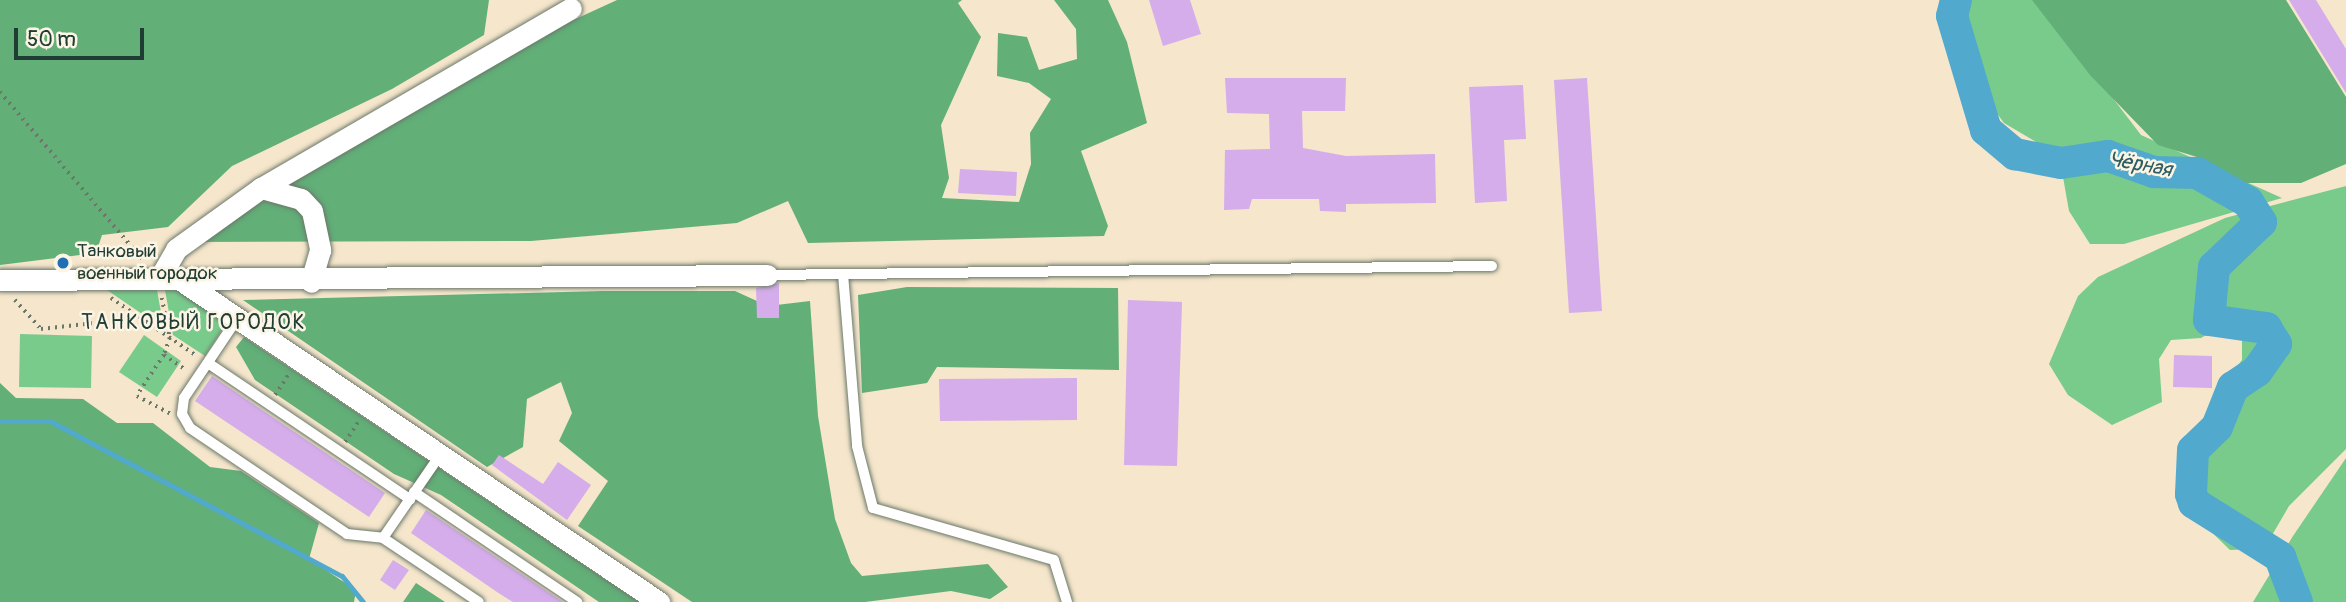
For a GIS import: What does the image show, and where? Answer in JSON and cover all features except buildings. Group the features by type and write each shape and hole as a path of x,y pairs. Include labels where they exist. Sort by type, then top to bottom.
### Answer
{"street":[{"path":"169,279 176,249 261,188 571,8"},
{"path":"261,188 301,199 312,211 320,250 311,282"},
{"path":"0,280 311,282 767,275"},
{"path":"169,279 237,319 440,455 647,599"}],"lane":[{"path":"767,275 1492,266"},
{"path":"843,274 858,446 873,508 1054,560 1067,602"},
{"path":"237,319 184,398 182,414 190,428 347,534 383,538 479,602"},
{"path":"208,363 338,451 577,602"},
{"path":"383,538 440,455"}],"path":[{"path":"0,92 169,279 170,338 164,355 137,396 163,414 182,414"},
{"path":"84,279 208,363"},
{"path":"15,300 41,329 140,318"},
{"path":"164,355 178,365"},
{"path":"269,404 298,360"},
{"path":"338,451 368,407"}],"green space":[{"path":"0,0 489,0 484,35 392,89 232,166 168,227 102,235 96,253 0,265"},
{"path":"617,0 962,0 958,3 981,37 941,125 949,178 942,198 1019,202 1031,164 1030,133 1051,99 1029,83 997,76 998,33 1027,37 1039,70 1077,59 1076,29 1054,0 1108,0 1127,42 1147,123 1081,151 1108,226 1104,236 808,243 788,201 737,223 531,241 191,242 519,45"},
{"path":"1965,0 2038,0 2141,135 2282,198 2124,244 2090,244 2069,211 2063,177 2048,149 2004,123 1986,98 1960,17"},
{"path":"2032,0 2286,0 2346,97 2346,164 2301,183 2245,183 2200,158 2158,145 2090,75"},
{"path":"2346,186 2346,449 2289,506 2264,549 2230,550 2192,513 2182,478 2216,396 2242,360 2242,330 2218,328 2201,338 2171,340 2159,359 2162,402 2112,425 2068,395 2049,364 2078,296 2098,277 2225,218"},
{"path":"907,287 1118,288 1119,370 937,367 927,383 862,393 858,295"},
{"path":"107,290 157,290 164,329"},
{"path":"165,290 183,290 228,321 205,356 173,335"},
{"path":"603,291 735,291 768,306 810,301 818,416 835,519 851,563 862,576 988,564 1008,587 990,599 951,591 865,602 692,602 578,526 608,481 559,441 572,413 561,382 527,399 523,447 487,467 243,300"},
{"path":"20,334 92,336 91,388 19,387"},
{"path":"144,335 181,361 157,397 119,372"},
{"path":"244,337 639,602 599,602 441,495 394,474 255,380 236,347"},
{"path":"0,383 16,398 83,399 117,423 153,423 210,467 241,471 319,523 309,559 356,590 354,602 0,602"},
{"path":"2346,458 2346,602 2253,602 2293,536"},
{"path":"416,583 445,602 403,602"}],"waterway":[{"name":"Чёрная","path":"1956,0 1952,16 1986,130 2015,154 2061,163 2108,156 2154,172 2197,173 2248,202 2261,222 2214,267 2209,320 2266,328 2276,344 2257,371 2233,387 2217,427 2193,450 2191,494 2194,503 2280,557 2297,602"},
{"path":"0,421 50,421 342,576 363,602"}],"place":[{"name":"Танковый военный городок","path":"63,263"}],"district":[{"name":"ТАНКОВЫЙ ГОРОДОК","path":"194,323"}]}
